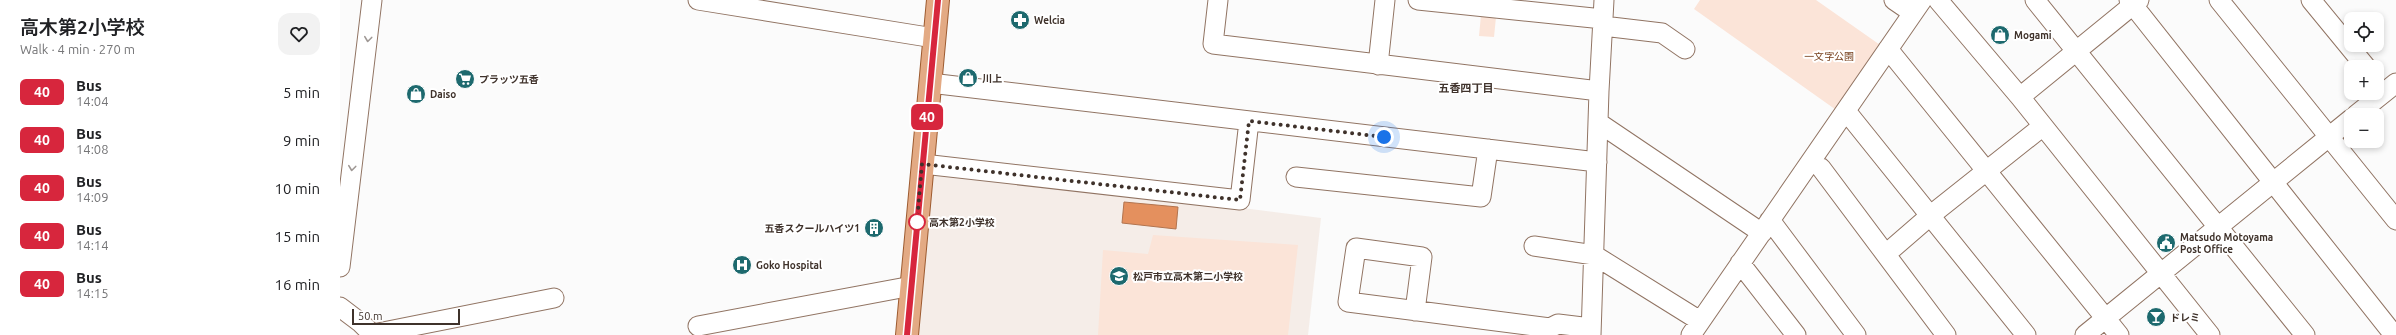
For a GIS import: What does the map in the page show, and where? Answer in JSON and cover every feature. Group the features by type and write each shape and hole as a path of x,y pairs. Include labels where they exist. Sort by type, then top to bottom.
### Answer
{"main road":[{"path":"907,335 938,0"}],"street":[{"path":"340,266 372,0"},
{"path":"698,0 762,17 934,38"},
{"path":"1218,0 1213,44 1599,91"},
{"path":"1378,65 1385,0"},
{"path":"1418,0 1468,2 1662,33 1685,49"},
{"path":"1415,311 1422,256 1356,248 1348,302 1415,311 1550,328 1558,324 1591,332 1598,162 1599,91 1604,0"},
{"path":"1534,246 1594,255 1696,328 1918,7 1894,0"},
{"path":"1938,0 2020,96 2210,335"},
{"path":"2035,0 2305,335"},
{"path":"2219,0 2396,220"},
{"path":"2311,0 2360,60"},
{"path":"2020,96 2076,52 2134,2 2272,182 2394,335"},
{"path":"1888,49 2119,335"},
{"path":"930,83 1598,162"},
{"path":"2365,108 2389,90"},
{"path":"1846,110 2026,335"},
{"path":"922,164 1240,200 1249,121"},
{"path":"1599,123 1766,226 1856,335"},
{"path":"2085,335 2161,275 2272,182 2344,125"},
{"path":"1886,254 1931,215 2043,126"},
{"path":"1296,177 1481,197 1488,149"},
{"path":"1821,168 1946,335"},
{"path":"1740,263 1796,335"},
{"path":"698,326 912,286"},
{"path":"340,307 373,334 554,298"}],"shaded area":[{"name":"松戸市立高木第二小学校","path":"938,169 1321,218 1308,335 918,335 933,175"},
{"path":"1124,202 1178,207 1176,229 1122,223"}],"green space":[{"name":"一文字公園","path":"1700,0 1816,0 1883,47 1839,112 1694,9"},
{"path":"1481,15 1496,17 1494,37 1479,36"},
{"path":"1153,235 1298,245 1288,335 1098,335 1103,250 1148,254"}],"bus line":[{"name":"40","path":"907,335 938,0"}],"place":[{"name":"Welcia","path":"1020,20"},
{"name":"Mogami","path":"2000,35"},
{"name":"川上","path":"968,78"},
{"name":"プラッツ五香","path":"465,79"},
{"name":"Daiso","path":"416,94"},
{"name":"高木第2小学校","path":"917,222"},
{"name":"五香スクールハイツ1","path":"874,228"},
{"name":"Matsudo Motoyama Post Office","path":"2166,243"},
{"name":"Goko Hospital","path":"742,265"},
{"name":"松戸市立高木第二小学校","path":"1119,276"},
{"name":"ドレミ","path":"2156,317"}],"district":[{"name":"五香四丁目","path":"1466,88"}],"route":[{"path":"917,222 922,164 1240,200 1249,121 1384,137"}]}
